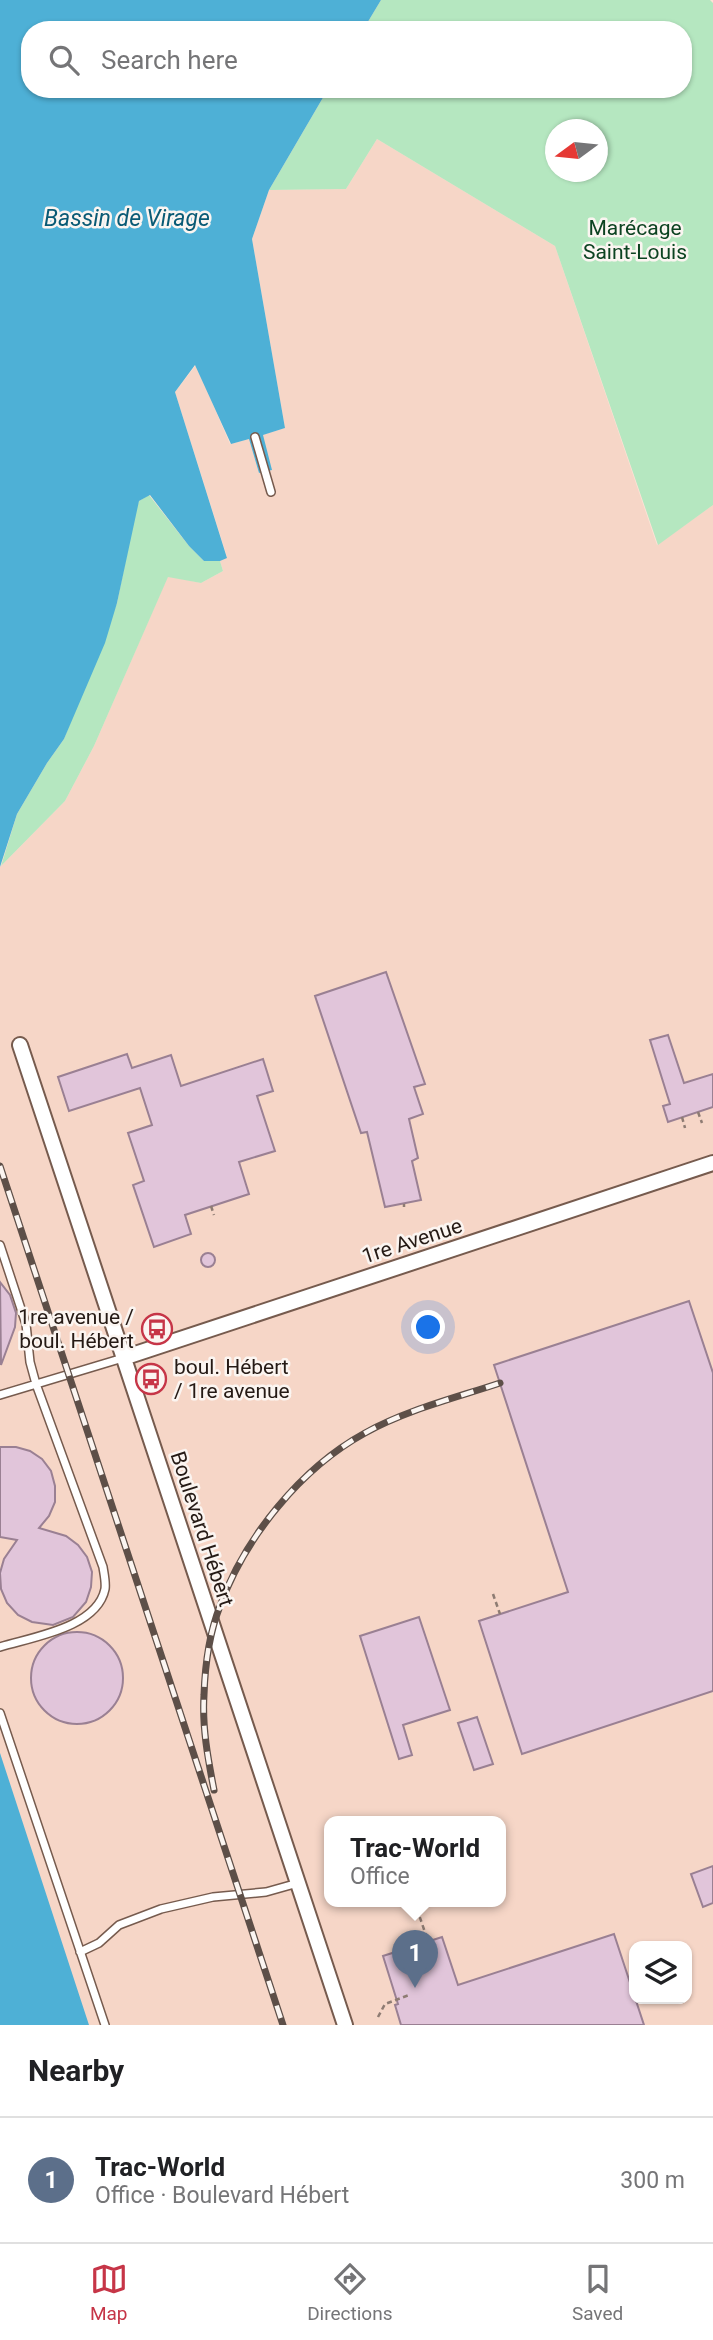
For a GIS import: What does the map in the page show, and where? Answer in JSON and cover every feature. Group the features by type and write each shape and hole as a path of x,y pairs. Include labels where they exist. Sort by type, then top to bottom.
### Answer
{"street":[{"name":"Boulevard Hébert","path":"20,1045 345,2025"},
{"name":"1re Avenue","path":"123,1358 713,1163"}],"lane":[{"path":"256,437 271,492"},
{"path":"0,1245 26,1324 30,1362 36,1384 103,1567 106,1586 103,1597 91,1613 67,1627 0,1647"},
{"path":"0,1395 123,1358"},
{"path":"0,1713 105,2025"},
{"path":"80,1952 99,1943 119,1925 161,1909 213,1897 266,1892 298,1884"}],"path":[{"path":"698,1112 702,1123"},
{"path":"682,1117 685,1128"},
{"path":"211,1206 214,1215"},
{"path":"493,1594 500,1614"},
{"path":"417,1909 428,1941"},
{"path":"378,2017 385,2004 410,1995"}],"shaded area":[{"path":"377,139 555,246 657,545 713,505 713,2025 88,2025 0,1758 0,867 65,801 94,746 168,576 201,583 223,571 220,561 227,557 175,392 196,365 230,444 249,439 259,473 271,469 262,435 285,428 252,239 269,190 346,189"}],"green space":[{"name":"Marécage Saint-Louis","path":"381,0 710,0 713,3 713,505 658,545 555,246 377,139 346,189 269,190 323,98 692,98 692,21 368,21"},
{"path":"149,495 189,546 204,561 220,561 223,571 201,583 168,577 94,746 65,801 1,866 17,814 64,739 117,603 136,509 139,501"}],"water":[{"name":"Bassin de Virage","path":"0,0 381,0 368,21 21,21 21,98 323,98 269,190 252,239 285,428 263,435 272,470 259,473 249,439 231,444 195,365 175,392 227,558 204,561 189,546 150,495 139,501 117,603 105,643 64,739 17,814 0,867"},
{"path":"0,1753 89,2025 0,2025"}],"building":[{"path":"386,972 425,1084 414,1087 423,1114 409,1119 418,1158 412,1161 421,1200 385,1207 367,1132 361,1133 315,996"},
{"path":"668,1035 684,1083 713,1074 713,1107 668,1122 663,1106 670,1104 650,1040"},
{"path":"127,1054 132,1068 171,1055 181,1086 263,1059 273,1091 257,1096 275,1151 239,1162 249,1194 185,1215 191,1234 154,1247 133,1185 144,1181 128,1133 152,1125 140,1088 69,1111 58,1077"},
{"path":"208,1253 213,1255 213,1265 208,1267 203,1265 201,1260 203,1255"},
{"path":"0,1282 10,1295 16,1313 15,1327 1,1365"},
{"path":"689,1301 713,1373 713,1691 522,1754 479,1621 568,1592 494,1365"},
{"path":"0,1447 16,1447 30,1451 42,1459 51,1471 55,1502 49,1516 39,1528 66,1536 78,1545 87,1557 92,1572 86,1602 73,1617 53,1625 32,1622 18,1615 7,1603 1,1589 0,1573 4,1559 17,1540 0,1537"},
{"path":"419,1617 450,1710 403,1725 412,1755 399,1759 360,1636"},
{"path":"77,1632 95,1636 109,1646 119,1660 123,1678 119,1696 109,1710 95,1720 77,1724 59,1720 45,1710 35,1696 31,1678 35,1660 45,1646 59,1636"},
{"path":"477,1717 493,1764 474,1770 458,1723"},
{"path":"713,1866 713,1903 703,1907 691,1874"},
{"path":"614,1934 629,1980 629,2004 637,2004 644,2025 401,2025 395,2005 398,2004 383,1956 442,1937 458,1985"}],"railway":[{"path":"0,1166 283,2025"},
{"path":"214,1790 204,1719 208,1650 216,1617 231,1580 260,1530 278,1507 319,1465 365,1433 414,1411 500,1383"}],"place":[{"name":"1re avenue / boul. Hébert","path":"157,1329"},
{"name":"boul. Hébert / 1re avenue","path":"151,1379"},
{"name":"Trac-World","path":"415,1988"}]}
